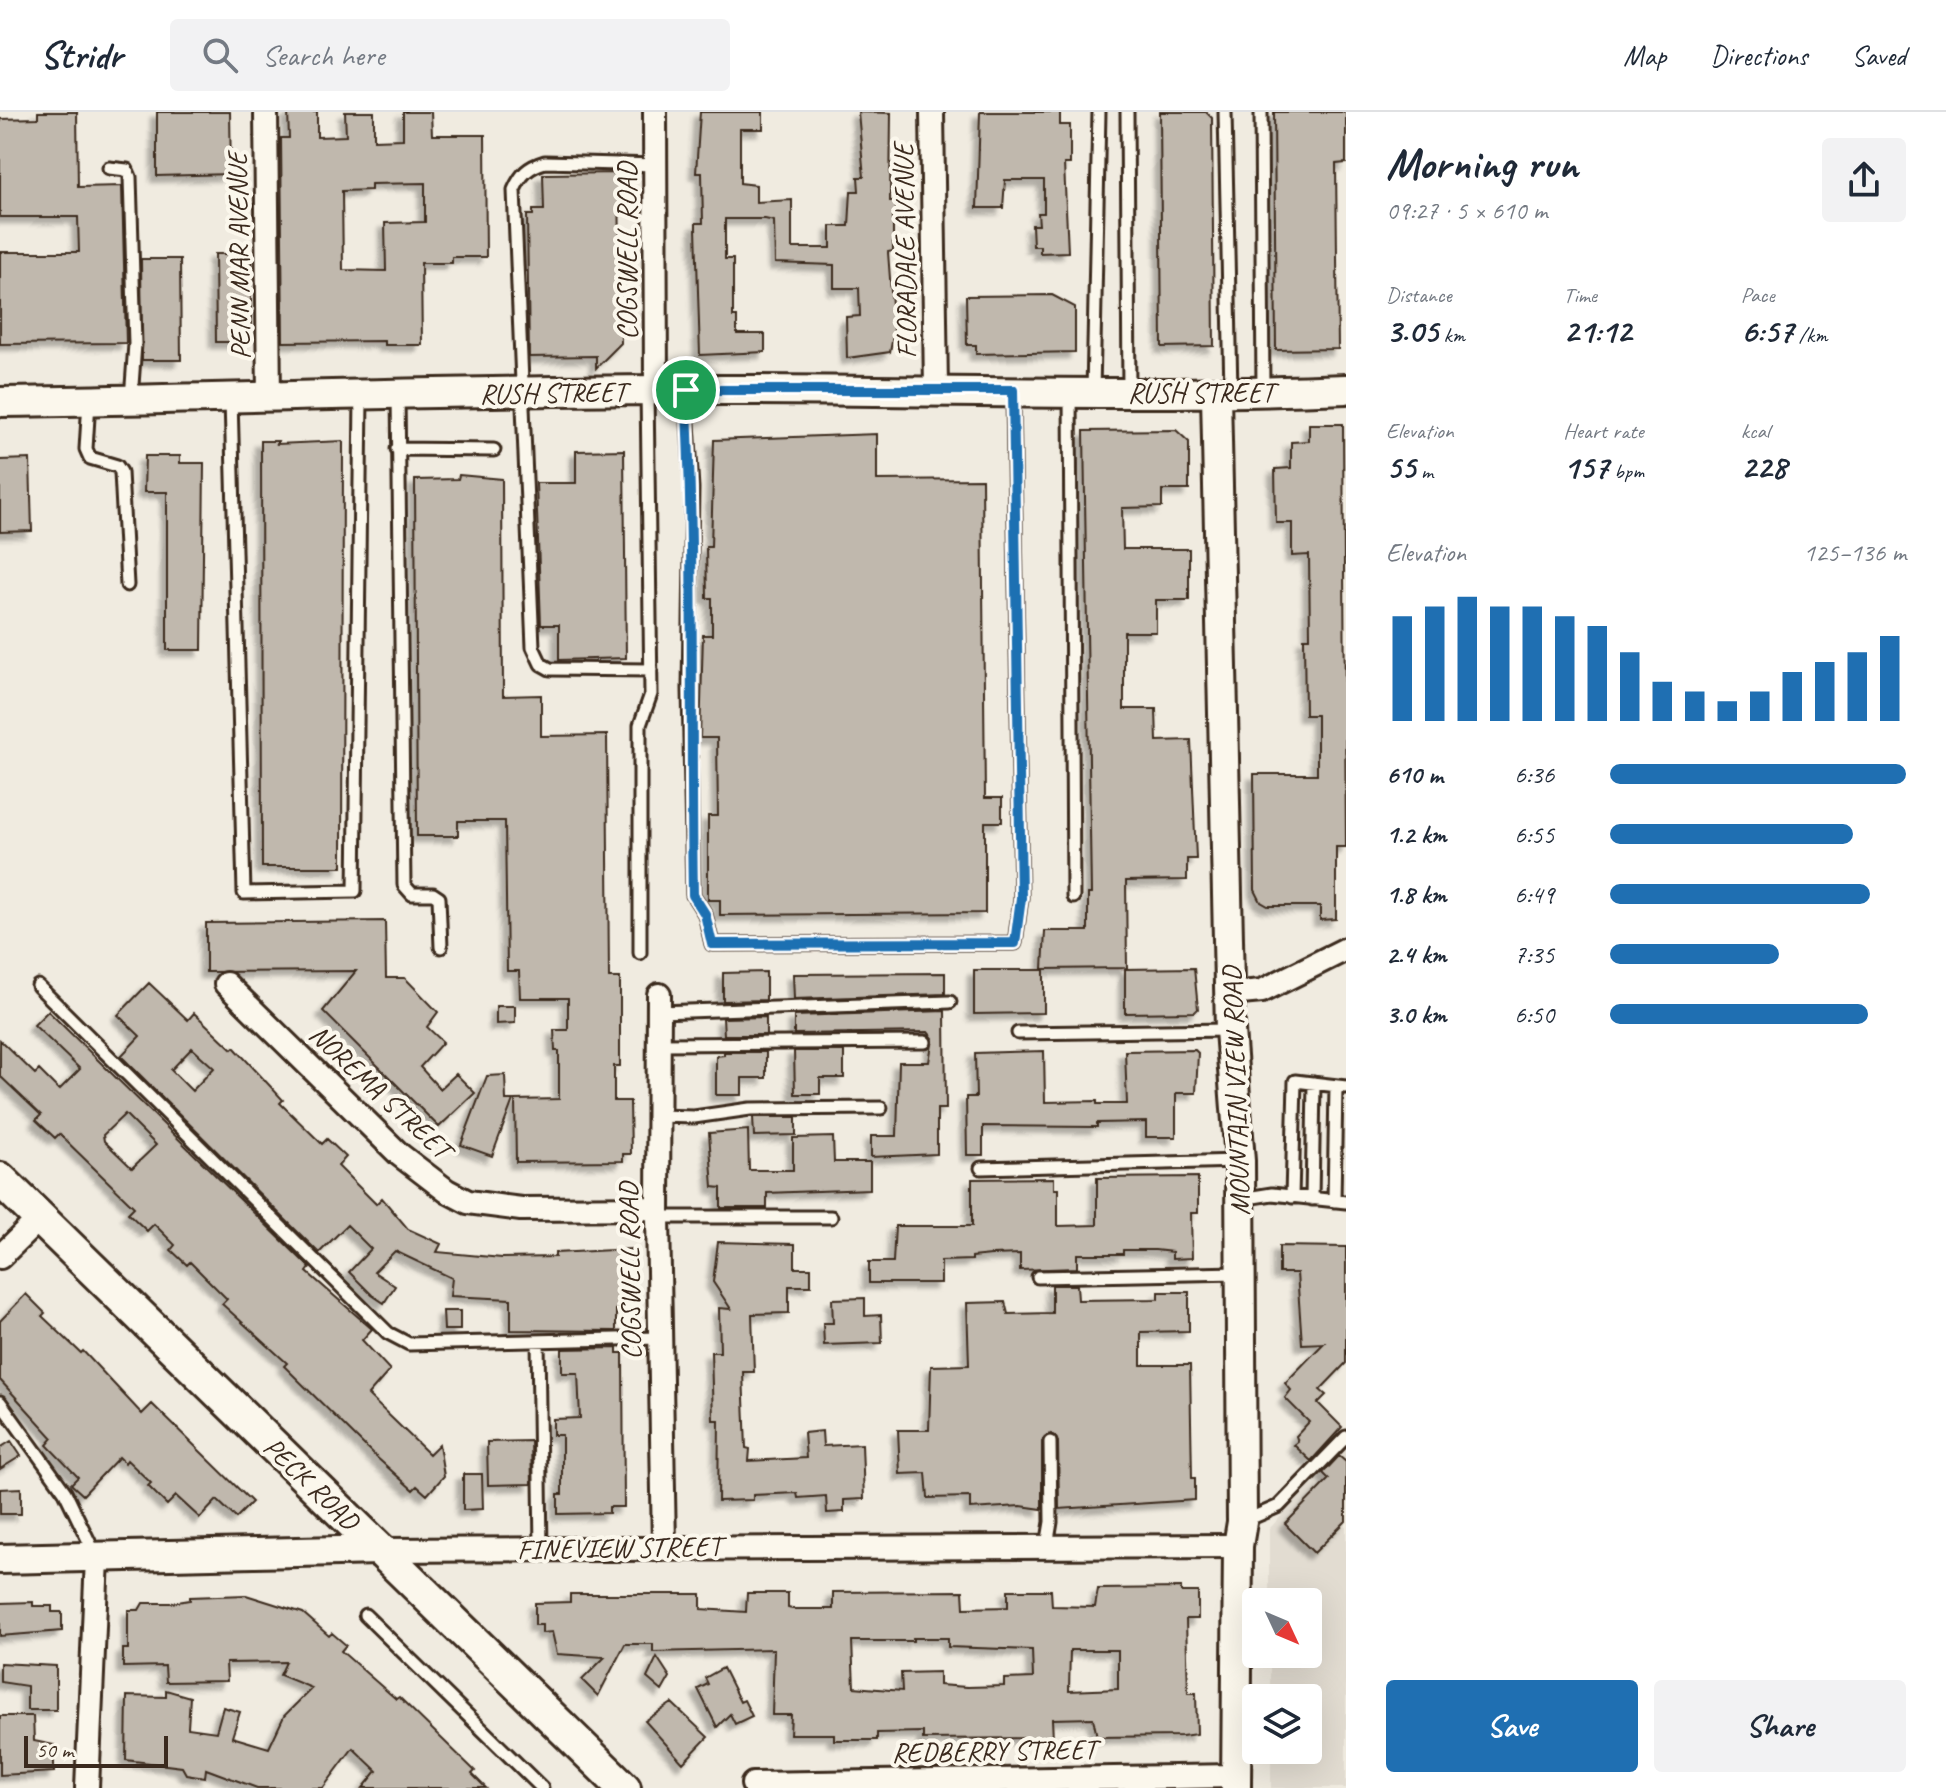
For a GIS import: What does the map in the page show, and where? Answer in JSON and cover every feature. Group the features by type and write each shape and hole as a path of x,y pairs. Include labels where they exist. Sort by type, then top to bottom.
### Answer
{"main road":[{"name":"PECK ROAD","path":"0,1179 624,1788"}],"street":[{"name":"PENN MAR AVENUE","path":"266,112 269,398"},
{"name":"COGSWELL ROAD","path":"651,390 655,112"},
{"name":"FLORADALE AVENUE","path":"932,112 936,389"},
{"name":"RUSH STREET","path":"0,402 651,390 936,389 1224,394 1346,389"},
{"name":"MOUNTAIN VIEW ROAD","path":"1224,394 1230,1030 1240,1161 1241,1273 1236,1782"},
{"path":"1230,994 1262,991 1346,949"},
{"name":"NOREMA STREET","path":"226,984 400,1155 447,1191 468,1202 521,1209 658,1212"},
{"name":"COGSWELL ROAD","path":"659,1003 659,1338 664,1546"},
{"path":"0,1257 40,1218"},
{"name":"FINEVIEW STREET","path":"0,1559 664,1546 1047,1546 1240,1534"},
{"path":"87,1788 97,1558"},
{"name":"REDBERRY STREET","path":"753,1784 1236,1782"}],"lane":[{"path":"1073,897 1082,392 1099,112"},
{"path":"1127,112 1130,393"},
{"path":"1224,394 1225,112"},
{"path":"1261,112 1263,392"},
{"path":"651,670 550,669 536,657 514,190 530,166 545,162 656,165"},
{"path":"109,168 127,170 130,177 135,344 130,400"},
{"path":"640,953 640,725 651,694 651,390"},
{"path":"686,390 692,488 689,689 693,895 705,914 712,944 1015,943 1021,898 1013,390"},
{"path":"398,396 404,885 412,894 433,894 439,898 441,947"},
{"path":"231,399 244,893 355,891 361,397"},
{"path":"89,401 86,449 90,458 117,466 121,472 127,585"},
{"path":"397,449 494,450"},
{"path":"38,986 388,1333 409,1344 659,1338"},
{"path":"659,1003 950,1002"},
{"path":"1018,1033 1230,1030"},
{"path":"659,1044 925,1042"},
{"path":"1240,1199 1272,1194 1292,1197 1340,1201 1341,1087 1295,1081 1292,1197"},
{"path":"1312,1199 1314,1083"},
{"path":"658,1116 694,1117 750,1109 881,1108"},
{"path":"981,1168 1240,1161"},
{"path":"658,1212 831,1217"},
{"path":"1038,1277 1241,1273"},
{"path":"538,1341 541,1548"},
{"path":"0,1402 65,1492 97,1558"},
{"path":"1240,1534 1279,1506 1346,1437"},
{"path":"1047,1546 1051,1522 1050,1442"},
{"path":"365,1615 542,1788"}],"shaded area":[{"path":"1346,1448 1346,1788 1271,1788 1271,1764 1322,1764 1322,1684 1270,1684 1270,1668 1322,1668 1322,1588 1269,1588 1269,1529"}],"building":[{"path":"38,112 77,112 78,187 122,186 126,343 0,344 0,252 79,252 78,217 0,217 0,119 38,118"},
{"path":"157,112 230,112 231,174 157,176"},
{"path":"288,112 317,112 317,137 346,136 345,112 374,112 374,140 403,139 403,112 431,112 432,135 485,135 486,257 452,257 452,263 421,263 422,345 384,345 384,341 283,342 281,138 289,138","holes":["425,183 425,222 385,223 386,271 343,270 342,191 371,190 371,184"]},
{"path":"700,112 763,112 763,129 740,129 740,183 756,185 756,202 792,200 792,248 831,248 831,226 849,226 851,191 859,191 858,177 864,177 858,112 891,113 890,201 896,201 896,216 893,216 893,251 888,252 894,331 890,352 847,358 846,317 860,316 859,288 834,288 834,265 775,263 774,221 725,219 725,259 733,259 733,317 737,317 737,334 765,334 765,352 700,355 696,223 703,223 702,173 696,173"},
{"path":"980,112 1060,112 1060,125 1070,125 1070,164 1064,164 1068,252 1040,253 1040,246 1033,246 1032,225 1039,225 1038,213 1044,213 1044,180 1005,180 1003,208 977,208"},
{"path":"1160,112 1206,112 1212,118 1214,346 1162,347"},
{"path":"1274,112 1346,112 1346,163 1336,164 1338,349 1276,350"},
{"path":"619,173 621,343 596,368 596,356 529,357 527,215 533,215 533,210 544,210 543,174"},
{"path":"215,254 251,254 251,342 216,342"},
{"path":"141,259 180,259 181,360 142,360"},
{"path":"1052,295 1075,307 1075,352 976,354 976,345 967,345 966,296"},
{"path":"1309,424 1343,424 1346,847 1336,847 1336,919 1320,920 1320,906 1268,906 1261,902 1255,890 1254,774 1317,774 1317,715 1305,715 1304,638 1310,638 1309,555 1292,556 1292,523 1276,523 1275,469 1291,468 1291,442 1309,441"},
{"path":"1176,430 1189,442 1189,490 1162,490 1162,507 1122,508 1123,549 1189,549 1189,600 1156,600 1156,632 1124,632 1124,709 1156,709 1157,741 1191,740 1196,859 1187,859 1187,880 1126,881 1127,968 1043,969 1045,931 1088,931 1088,894 1091,894 1084,431"},
{"path":"877,434 877,480 982,479 985,798 1002,798 1002,822 985,822 985,913 720,915 720,900 708,900 708,816 718,816 717,738 700,738 703,635 712,635 712,598 707,598 706,547 711,547 714,440"},
{"path":"261,441 278,441 277,444 343,441 342,867 262,867"},
{"path":"624,450 626,658 559,660 559,625 541,625 536,483 576,483 576,451"},
{"path":"145,456 180,456 180,463 204,463 202,650 167,650 167,492 144,492"},
{"path":"30,459 32,531 0,532 0,460"},
{"path":"459,475 502,479 503,696 541,695 541,736 607,735 609,978 620,978 620,1066 614,1066 614,1101 630,1101 631,1154 623,1154 623,1161 516,1162 515,1100 559,1099 559,1051 555,1051 554,1030 568,1030 568,998 520,998 519,971 507,971 505,821 458,821 458,836 417,836 415,480 458,479"},
{"path":"385,921 386,978 405,978 438,1012 427,1027 443,1042 420,1067 440,1089 456,1074 475,1093 439,1127 323,1011 356,971 206,972 206,923"},
{"path":"1194,968 1198,1009 1195,1012 1125,1013 1125,969"},
{"path":"974,970 1044,970 1044,1013 974,1014"},
{"path":"766,972 766,1000 723,1001 723,973"},
{"path":"945,973 945,994 794,999 793,974"},
{"path":"149,983 188,1020 194,1013 232,1049 234,1047 283,1100 280,1103 322,1144 327,1139 346,1157 338,1166 376,1204 382,1198 408,1229 441,1244 437,1252 502,1258 555,1257 555,1253 631,1249 632,1292 621,1292 621,1305 616,1309 616,1331 511,1330 511,1299 450,1296 452,1278 395,1251 374,1272 395,1286 384,1303 349,1272 371,1249 347,1225 319,1253 121,1056 140,1036 118,1015","holes":["192,1048 214,1068 192,1091 171,1070"]},
{"path":"496,1006 515,1006 515,1023 496,1024"},
{"path":"48,1011 310,1268 307,1272 372,1329 362,1340 390,1370 368,1395 429,1454 439,1444 444,1476 427,1495 417,1486 413,1490 374,1455 284,1366 287,1363 222,1304 227,1299 190,1262 187,1265 171,1250 175,1245 154,1224 147,1231 128,1213 134,1207 59,1134 55,1138 36,1120 41,1115 0,1076 0,1040 35,1074 39,1070 59,1090 80,1069 34,1025","holes":["125,1114 156,1145 132,1168 104,1141 103,1135"]},
{"path":"945,1011 946,1109 937,1109 937,1154 871,1157 871,1136 897,1136 899,1062 929,1062 933,1038 928,1032 794,1034 794,1016"},
{"path":"766,1017 766,1035 724,1035 723,1018"},
{"path":"1195,1050 1198,1053 1196,1093 1176,1093 1176,1137 1146,1137 1146,1122 1097,1123 1097,1127 983,1126 983,1155 967,1155 966,1097 976,1097 975,1053 1044,1051 1045,1102 1127,1104 1125,1051"},
{"path":"794,1051 844,1051 844,1078 820,1078 820,1094 795,1094"},
{"path":"724,1052 766,1052 766,1078 742,1078 742,1095 716,1095 716,1056 724,1055"},
{"path":"505,1075 506,1100 513,1100 492,1156 461,1145 487,1076"},
{"path":"753,1117 796,1117 796,1135 754,1136"},
{"path":"748,1130 749,1170 793,1170 793,1138 833,1137 834,1162 870,1162 870,1189 767,1193 767,1208 721,1208 721,1188 713,1187 709,1133"},
{"path":"1198,1177 1198,1213 1191,1213 1192,1258 1172,1259 1172,1252 1155,1250 1123,1250 1123,1254 1077,1254 1077,1268 1020,1270 1020,1254 991,1255 972,1257 972,1260 941,1261 941,1283 869,1283 869,1262 893,1262 895,1226 972,1226 972,1179 1054,1178 1054,1189 1058,1189 1058,1226 1097,1225 1097,1178"},
{"path":"718,1242 795,1244 795,1268 811,1268 811,1286 789,1286 789,1313 752,1314 754,1372 743,1372 746,1448 750,1449 749,1461 806,1458 804,1433 822,1431 823,1446 862,1444 864,1499 844,1500 844,1512 827,1513 826,1496 798,1498 797,1493 753,1495 753,1500 718,1501 719,1420 713,1420 711,1352 720,1352 719,1308 731,1309 713,1282"},
{"path":"1279,1246 1346,1247 1346,1363 1320,1390 1326,1395 1318,1403 1342,1427 1311,1461 1294,1445 1298,1442 1296,1436 1309,1422 1285,1398 1291,1390 1285,1383 1324,1343 1302,1344 1297,1273 1279,1273"},
{"path":"1052,1285 1077,1285 1078,1300 1159,1299 1159,1292 1189,1292 1189,1331 1141,1332 1141,1365 1190,1365 1195,1500 1059,1509 1058,1442 1051,1434 1042,1442 1042,1509 1021,1506 970,1509 970,1497 928,1498 926,1473 900,1474 898,1430 929,1430 931,1366 969,1365 967,1303 1005,1302 1008,1314 1052,1313"},
{"path":"26,1294 45,1313 42,1316 81,1353 83,1351 142,1414 152,1404 252,1502 236,1518 217,1500 200,1518 176,1496 167,1505 148,1486 151,1483 127,1460 125,1463 119,1457 83,1495 71,1484 78,1477 47,1445 53,1438 0,1380 0,1321"},
{"path":"865,1298 865,1316 881,1315 882,1343 824,1345 823,1323 833,1323 832,1299"},
{"path":"443,1311 460,1311 460,1330 444,1330"},
{"path":"617,1348 617,1353 623,1353 624,1507 609,1507 609,1513 558,1514 558,1494 562,1494 562,1435 553,1435 553,1419 580,1418 578,1373 562,1373 562,1349"},
{"path":"11,1441 21,1456 0,1469 0,1448"},
{"path":"531,1441 532,1484 488,1485 487,1442"},
{"path":"1339,1456 1346,1462 1346,1521 1314,1553 1285,1524 1329,1479 1323,1473"},
{"path":"463,1474 482,1474 483,1509 463,1510"},
{"path":"21,1488 21,1514 0,1514 0,1489"},
{"path":"1181,1588 1181,1592 1198,1592 1198,1619 1186,1619 1188,1693 1196,1693 1197,1734 1097,1737 1093,1718 1052,1719 1053,1738 923,1739 923,1732 877,1733 877,1740 834,1740 834,1734 790,1734 791,1715 772,1715 774,1649 653,1652 653,1644 625,1644 598,1696 582,1680 605,1657 557,1654 552,1632 542,1633 542,1625 535,1625 535,1603 570,1602 570,1594 701,1594 701,1609 746,1612 747,1593 788,1593 788,1608 792,1609 833,1609 833,1592 963,1591 964,1608 1008,1607 1008,1590 1051,1590 1052,1606 1095,1607 1098,1589","holes":["913,1638 948,1638 948,1647 1032,1650 1033,1678 1004,1679 1004,1686 967,1687 939,1685 939,1672 901,1673 902,1691 854,1687 852,1641 913,1641","1070,1650 1118,1650 1118,1689 1069,1691"]},
{"path":"246,1595 303,1613 329,1636 332,1633 346,1645 341,1651 396,1699 399,1697 475,1771 472,1774 486,1788 363,1788 377,1771 353,1748 323,1788 257,1788 206,1769 205,1777 186,1774 182,1767 126,1760 127,1696 166,1697 166,1690 190,1697 188,1728 216,1732 223,1707 240,1712 232,1737 269,1748 284,1716 312,1688 280,1675 286,1662 226,1663 227,1681 166,1682 165,1666 123,1667 123,1649 128,1649 128,1610 139,1610 143,1603 171,1603 190,1600 190,1597"},
{"path":"33,1602 33,1606 52,1606 52,1612 62,1612 62,1631 0,1636 0,1603"},
{"path":"657,1657 670,1677 662,1691 647,1678"},
{"path":"0,1663 56,1666 56,1710 27,1710 27,1686 0,1682"},
{"path":"723,1668 740,1702 744,1700 752,1716 735,1724 730,1714 717,1727 698,1689 708,1684 705,1678"},
{"path":"672,1703 708,1737 683,1763 645,1721"},
{"path":"0,1716 33,1716 34,1741 54,1745 54,1772 0,1775"}],"route":[{"path":"686,390 1013,390 1016,737 1021,898 1015,943 712,944 705,914 693,895 689,689 692,488 686,390"}]}
